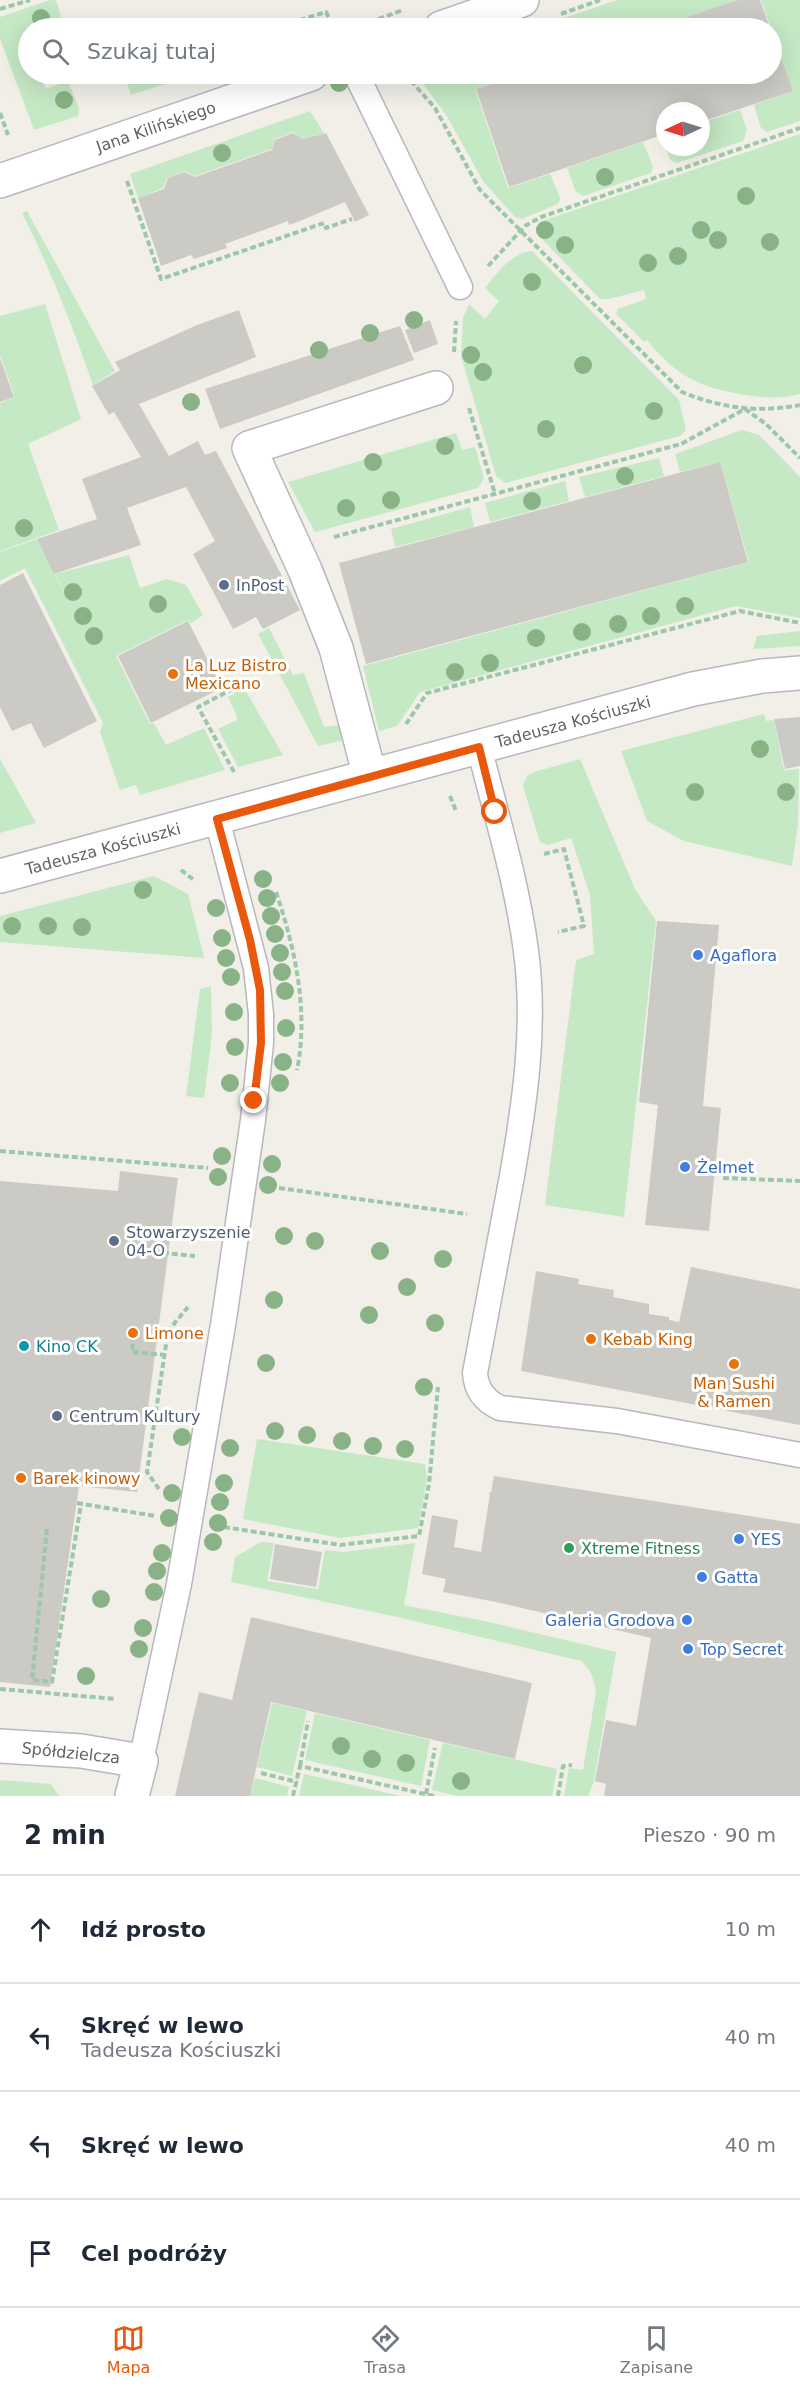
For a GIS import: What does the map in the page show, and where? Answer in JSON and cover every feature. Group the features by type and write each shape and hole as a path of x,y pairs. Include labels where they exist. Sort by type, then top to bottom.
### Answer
{"street":[{"path":"470,18 522,0"},
{"name":"Jana Kilińskiego","path":"0,181 282,84"},
{"path":"370,776 336,648 305,570 249,448 436,388"},
{"name":"Tadeusza Kościuszki","path":"0,876 693,689 762,676 800,673"},
{"name":"Spółdzielcza","path":"0,1746 81,1751 141,1761 132,1796"}],"lane":[{"path":"361,84 460,287"},
{"path":"479,747 514,887 526,950 530,1046 527,1085 475,1373 478,1389 490,1404 500,1408 617,1421 800,1455"},
{"path":"141,1761 179,1584 205,1433 253,1120 261,1043 261,1014 256,968 217,819"}],"path":[{"path":"0,9 30,0"},
{"path":"382,18 410,8"},
{"path":"306,18 326,12 329,18"},
{"path":"414,84 435,108 480,190 682,392 704,401 745,409 800,405"},
{"path":"486,269 522,230 541,217 800,128"},
{"path":"125,175 161,279 324,223 326,228 352,219"},
{"path":"455,360 453,346 457,315"},
{"path":"468,405 495,494"},
{"path":"745,409 766,424 800,458"},
{"path":"330,538 681,444 745,409"},
{"path":"237,778 198,707 248,681"},
{"path":"446,792 452,799 459,821"},
{"path":"0,1151 208,1168"},
{"path":"723,1178 800,1182"},
{"path":"278,1188 472,1215"},
{"path":"136,1250 195,1256"},
{"path":"159,1489 147,1472 164,1355 168,1331 188,1307"},
{"path":"133,1344 132,1352 164,1355"},
{"path":"47,1529 32,1680 52,1682 79,1503 155,1516"},
{"path":"223,1526 340,1545 419,1536"},
{"path":"0,1689 116,1699"},
{"path":"294,1796 308,1721"},
{"path":"426,1794 435,1748"},
{"path":"558,1796 563,1766 572,1765"},
{"path":"300,1766 434,1796"},
{"path":"261,1773 297,1782"}],"green space":[{"path":"56,0 61,16 60,18 18,18 18,84 44,84 46,89 60,84 69,84 79,108 78,116 34,130 0,39 0,17"},
{"path":"617,0 739,0 684,18 564,18"},
{"path":"761,0 800,0 800,121 767,132 761,128 754,105 793,91 782,60 782,18 767,18"},
{"path":"127,84 165,84 131,95"},
{"path":"423,84 490,84 475,89 508,188 550,174 560,198 558,204 522,219 515,217 483,181 448,118"},
{"path":"740,110 747,130 743,141 710,152 710,120"},
{"path":"310,111 324,133 303,139 293,132 275,139 272,149 195,176 184,171 167,178 163,188 138,198 130,174"},
{"path":"800,134 800,394 772,398 745,395 702,384 679,372 647,340 644,342 616,314 618,309 646,299 644,290 609,299 600,299 536,233 539,222"},
{"path":"643,142 653,167 651,173 583,196 576,192 567,168"},
{"path":"668,156 698,156 677,163 670,160"},
{"path":"27,211 115,371 93,385 60,297 22,213"},
{"path":"532,251 679,400 686,430 680,436 505,483 496,476 461,356 463,318 469,304 485,319 499,301 485,288 511,260"},
{"path":"45,304 81,419 28,444 59,530 0,551 0,403 15,397 0,355 0,316"},
{"path":"742,430 759,435 800,477 800,618 736,606 420,692 397,726 379,731 363,666 749,562 720,462 680,472 675,454"},
{"path":"456,433 462,450 475,447 484,478 478,488 315,532 288,482"},
{"path":"659,458 664,476 585,497 579,477"},
{"path":"565,481 569,501 490,522 485,503"},
{"path":"470,507 474,527 395,547 391,529"},
{"path":"37,539 93,651 55,574 129,555 140,588 167,579 186,585 203,615 191,623 188,620 116,656 150,724 154,723 166,745 204,728 225,770 140,795 136,785 120,790 100,732 103,723 25,568 0,581 0,552"},
{"path":"269,628 293,675 304,673 324,727 339,725 345,740 318,746 258,634"},
{"path":"800,631 800,646 753,649 757,636"},
{"path":"244,688 283,755 238,767 218,729 237,720 228,697"},
{"path":"764,714 766,721 774,720 784,770 799,769 798,824 792,866 684,841 647,821 621,751"},
{"path":"0,759 36,823 0,833"},
{"path":"580,759 635,889 656,921 624,1217 545,1205 576,960 594,954 590,895 571,838 548,845 540,842 523,786 527,776 534,772"},
{"path":"154,876 188,894 204,958 0,942 0,916"},
{"path":"211,986 212,1035 204,1098 186,1096 200,989"},
{"path":"257,1439 425,1464 427,1480 418,1528 340,1538 243,1519"},
{"path":"261,1542 274,1543 267,1581 318,1589 325,1550 343,1552 415,1543 404,1605 489,1622 616,1652 594,1781 588,1796 564,1796 569,1768 583,1770 596,1692 592,1675 581,1661 402,1618 231,1582 235,1557"},
{"path":"272,1703 307,1711 292,1776 257,1767"},
{"path":"315,1713 430,1740 421,1786 305,1760"},
{"path":"443,1743 557,1769 552,1796 458,1796 432,1790"},
{"path":"304,1774 401,1796 299,1796"},
{"path":"255,1778 289,1787 287,1796 250,1796"},
{"path":"0,1780 51,1784 59,1796 0,1796"}],"building":[{"path":"738,0 760,0 766,18 685,18"},
{"path":"782,60 793,91 710,119 710,102 656,102 656,137 509,187 476,89 491,84 782,84"},
{"path":"293,133 303,139 326,133 369,215 355,222 345,202 289,225 288,221 225,244 227,248 194,259 191,255 161,266 138,198 164,189 168,178 184,172 195,177 272,150 275,140"},
{"path":"239,310 256,357 139,404 169,456 198,441 205,455 216,451 300,610 263,629 256,617 233,629 193,554 215,541 186,487 127,508 141,545 54,574 37,539 97,519 82,479 141,457 114,412 109,415 92,386 120,370 115,362 197,325"},
{"path":"430,320 438,344 414,353 405,330"},
{"path":"400,326 414,360 220,429 205,389"},
{"path":"0,358 14,397 0,402"},
{"path":"720,462 748,562 366,664 339,563"},
{"path":"23,573 97,721 44,748 31,723 12,731 0,707 0,585"},
{"path":"188,621 222,688 151,723 118,656"},
{"path":"800,717 800,766 785,769 774,719"},
{"path":"657,921 719,925 703,1106 721,1108 709,1231 645,1225 658,1105 639,1102"},
{"name":"Centrum Kultury","path":"120,1171 178,1178 137,1492 79,1486 50,1687 0,1682 0,1181 118,1191"},
{"path":"691,1267 800,1289 800,1425 521,1371 536,1271 579,1279 578,1284 614,1290 613,1297 649,1304 649,1314 669,1317 669,1320 679,1322"},
{"name":"Galeria Grodova","path":"494,1476 800,1524 800,1796 604,1796 606,1784 595,1781 606,1720 636,1726 651,1638 443,1592 446,1579 422,1574 432,1515 458,1520 454,1547 481,1552 490,1494 488,1494 491,1492"},
{"path":"275,1544 322,1552 316,1587 270,1579"},
{"path":"251,1617 532,1683 515,1759 271,1702 250,1796 175,1796 199,1692 232,1700"}],"place":[{"name":"InPost","path":"224,585"},
{"name":"La Luz Bistro Mexicano","path":"173,674"},
{"name":"Agaflora","path":"698,955"},
{"name":"Żelmet","path":"685,1167"},
{"name":"Stowarzyszenie 04-O","path":"114,1241"},
{"name":"Limone","path":"133,1333"},
{"name":"Kebab King","path":"591,1339"},
{"name":"Kino CK","path":"24,1346"},
{"name":"Man Sushi & Ramen","path":"734,1364"},
{"name":"Centrum Kultury","path":"57,1416"},
{"name":"Barek kinowy","path":"21,1478"},
{"name":"YES","path":"739,1539"},
{"name":"Xtreme Fitness","path":"569,1548"},
{"name":"Gatta","path":"702,1577"},
{"name":"Galeria Grodova","path":"687,1620"},
{"name":"Top Secret","path":"688,1649"}],"route":[{"path":"254,1101 261,1043 260,990 250,940 217,819 479,747 495,812"}]}
